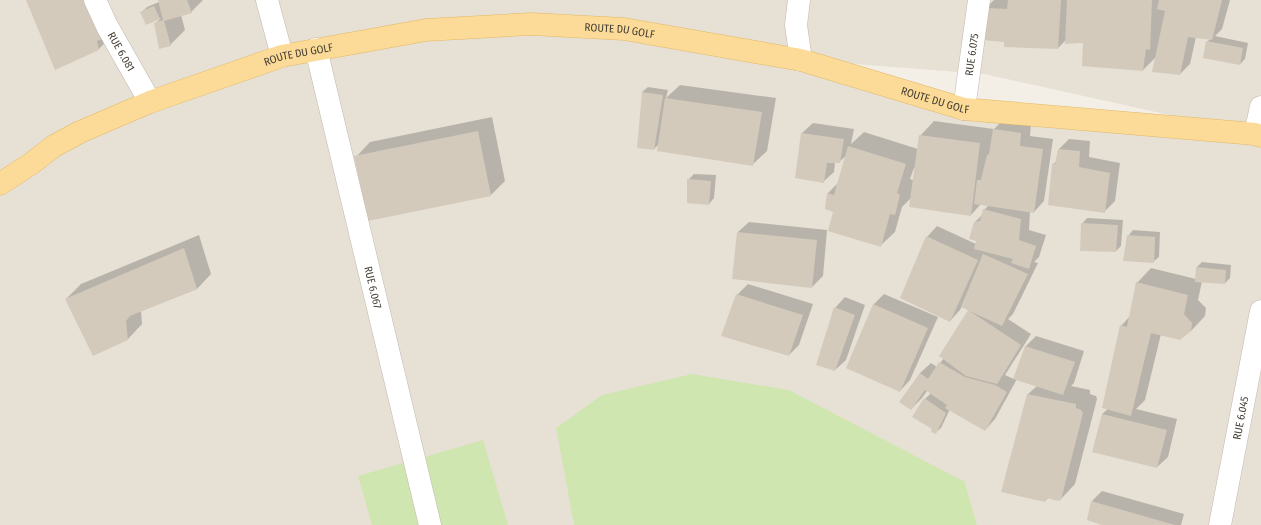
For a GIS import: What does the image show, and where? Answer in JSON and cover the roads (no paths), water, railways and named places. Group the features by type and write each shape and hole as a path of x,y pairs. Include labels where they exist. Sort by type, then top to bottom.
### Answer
{"main road":[{"name":"ROUTE DU GOLF","path":"0,184 54,146 80,132 150,102 282,56 426,30 531,24 624,29 801,60 964,109 1258,135"}],"street":[{"name":"RUE 6.081","path":"95,0 107,26 150,102"},
{"path":"267,0 282,56"},
{"path":"799,0 796,25 801,60"},
{"name":"RUE 6.075","path":"964,109 979,0"},
{"name":"RUE 6.067","path":"316,49 430,525"},
{"path":"1258,135 1261,107"},
{"name":"RUE 6.045","path":"1220,525 1261,311"}]}
